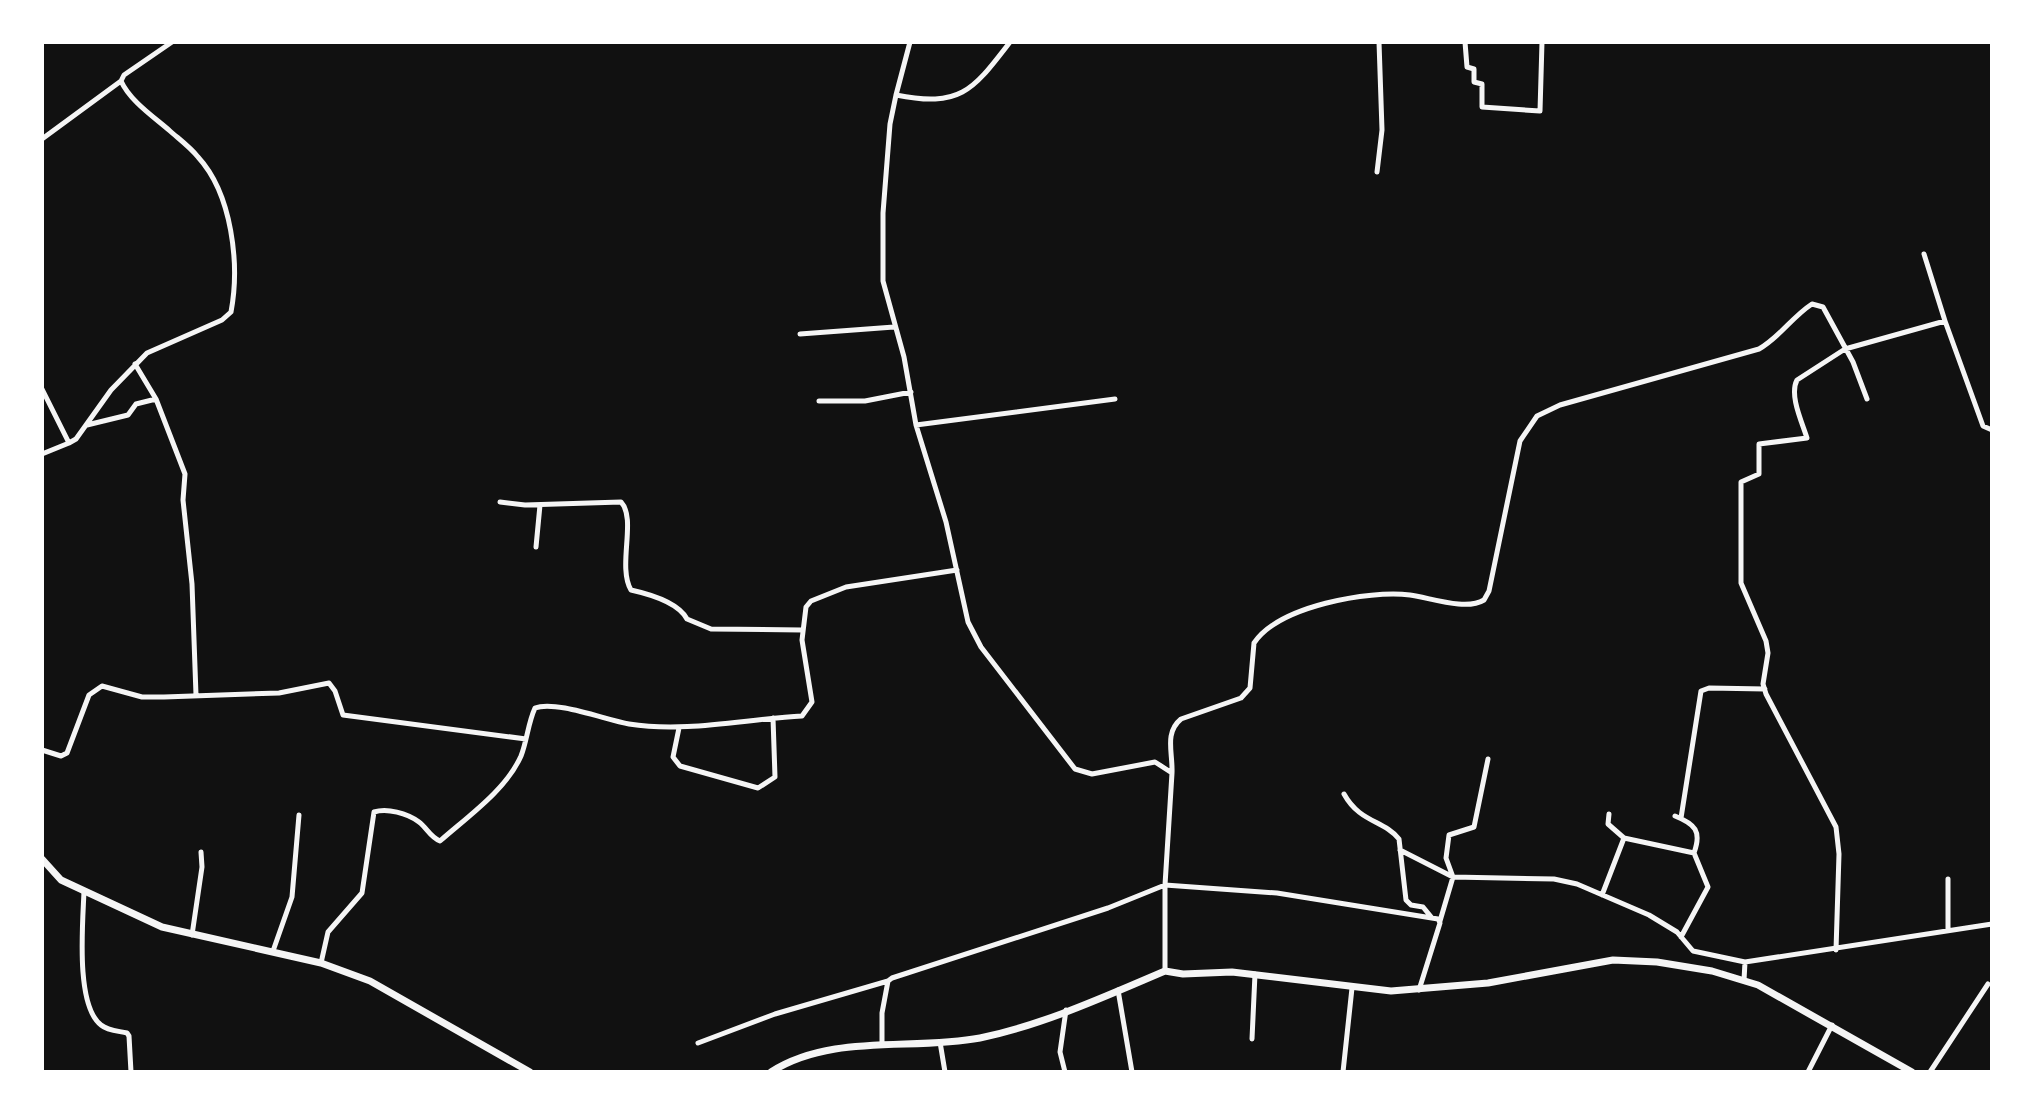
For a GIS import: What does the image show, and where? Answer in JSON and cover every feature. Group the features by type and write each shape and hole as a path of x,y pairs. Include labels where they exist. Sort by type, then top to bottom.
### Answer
{"street":[{"path":"42,139 121,81 124,75 172,42"},
{"path":"910,42 890,124 881,249 883,281 911,392 916,425 957,570 968,622 981,647 1074,769 1092,774 1155,762 1172,773"},
{"path":"897,95 934,101 968,90 978,83 1010,42"},
{"path":"1377,172 1382,130 1380,42"},
{"path":"1465,42 1467,67 1474,69 1474,82 1482,84 1482,107 1540,111 1542,42"},
{"path":"42,454 69,443 87,425 111,390 147,353 222,320 231,312 232,242 225,211 206,167 199,157 131,95 121,81"},
{"path":"1924,254 1983,426 1992,430"},
{"path":"1165,971 1165,885 1173,725 1181,719 1246,694 1250,688 1254,643 1269,627 1339,598 1395,594 1469,604 1484,600 1489,591 1520,441 1537,416 1560,405 1759,349 1778,338 1797,314 1812,304 1823,307 1867,399"},
{"path":"1836,950 1839,854 1836,827 1768,700 1765,689 1768,653 1766,641 1741,583 1741,482 1756,478 1759,474 1759,444 1807,438 1795,382 1845,349 1945,321"},
{"path":"800,334 894,327"},
{"path":"135,364 156,399 185,474 183,500 192,584 196,695"},
{"path":"42,389 69,443"},
{"path":"819,401 865,401 911,392"},
{"path":"87,425 128,415 136,404 156,399"},
{"path":"916,425 1115,399"},
{"path":"500,502 540,505 621,502 628,517 624,550 628,586 631,590 662,597 693,623 711,629 802,630"},
{"path":"537,547 540,505"},
{"path":"321,963 328,932 362,892 374,812 384,810 405,815 420,822 440,841 483,802 512,770 526,738 532,713 541,705 631,724 679,728 802,716 812,702 802,630 806,607 827,592 957,570"},
{"path":"42,750 61,756 67,753 91,693 102,686 142,697 279,693 329,683 335,691 343,715 526,738"},
{"path":"1681,937 1708,887 1694,853 1699,839 1697,830 1691,822 1678,817 1702,691 1709,688 1765,689"},
{"path":"679,728 673,757 680,766 758,788 775,777 773,718"},
{"path":"1419,990 1453,877 1446,858 1447,839 1449,835 1471,829 1475,824 1488,759"},
{"path":"1344,794 1362,817 1395,834 1400,850 1407,904 1423,907 1432,918"},
{"path":"1609,814 1608,824 1624,838 1694,853"},
{"path":"273,951 292,897 299,816"},
{"path":"1602,895 1624,838"},
{"path":"1400,850 1453,877 1554,879 1577,884 1639,910 1681,937 1688,947 1699,954 1745,966 1948,929 1992,924"},
{"path":"192,935 202,867 201,852"},
{"path":"42,859 61,880 162,927 321,963 401,997 530,1072"},
{"path":"1948,879 1948,929"},
{"path":"698,1043 775,1014 887,981 1108,908 1165,885 1277,893 1440,921"},
{"path":"84,891 85,987 94,1018 99,1025 127,1032 131,1072"},
{"path":"771,1072 801,1057 882,1045 940,1042 999,1034 1165,971 1183,974 1232,971 1352,988 1419,990 1488,983 1613,960 1635,960 1712,971 1744,980 1775,993 1912,1072"},
{"path":"1744,980 1745,966"},
{"path":"1252,1040 1255,974"},
{"path":"882,1045 882,1013 887,981"},
{"path":"1930,1072 1988,984"},
{"path":"1343,1072 1352,988"},
{"path":"1118,990 1132,1072"},
{"path":"1065,1072 1060,1052 1066,1010"},
{"path":"1808,1072 1832,1025"},
{"path":"940,1042 945,1072"}]}
